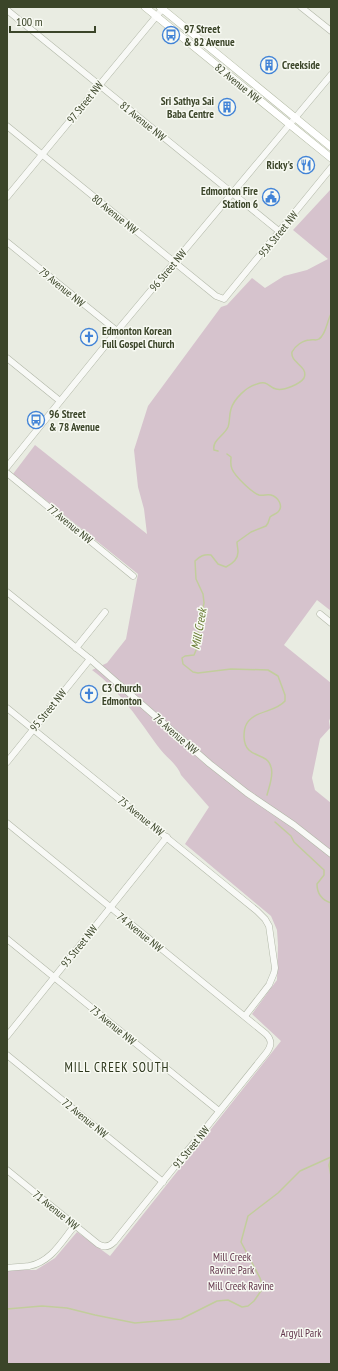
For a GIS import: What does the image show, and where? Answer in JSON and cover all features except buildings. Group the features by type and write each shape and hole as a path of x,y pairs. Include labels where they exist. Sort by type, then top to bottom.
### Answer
{"main road":[{"name":"82 Avenue NW","path":"145,7 331,158"},
{"name":"82 Avenue NW","path":"162,8 331,147"}],"street":[{"path":"301,7 331,31"},
{"name":"97 Street NW","path":"7,197 162,8"},
{"name":"81 Avenue NW","path":"7,10 280,232"},
{"name":"96 Street NW","path":"7,467 117,331 331,75"},
{"name":"80 Avenue NW","path":"7,126 216,296 224,299"},
{"name":"95A Street NW","path":"224,299 331,168"},
{"name":"79 Avenue NW","path":"7,242 117,331"},
{"path":"7,358 60,401"},
{"name":"77 Avenue NW","path":"7,472 133,576"},
{"name":"76 Avenue NW","path":"7,592 90,659 215,768 247,793 294,825 331,854"},
{"path":"76,648 105,612"},
{"path":"320,614 331,623"},
{"name":"95 Street NW","path":"7,762 90,659"},
{"name":"75 Avenue NW","path":"7,708 257,910 265,919 270,929 275,966 274,973 266,990 245,1016"},
{"name":"74 Avenue NW","path":"7,824 245,1016 268,1035 271,1042"},
{"name":"93 Street NW","path":"7,1036 167,837"},
{"name":"73 Avenue NW","path":"7,939 219,1111"},
{"name":"91 Street NW","path":"105,1247 114,1242 163,1182 267,1052 271,1042"},
{"name":"72 Avenue NW","path":"7,1055 163,1182"},
{"name":"71 Avenue NW","path":"7,1170 75,1226 98,1244 105,1247"},
{"path":"7,1268 29,1266 48,1257 75,1226"}],"green space":[{"name":"Mill Creek Ravine Park","path":"331,189 331,611 317,600 284,645 331,683 330,728 320,739 312,778 315,790 331,803 331,1364 7,1364 7,1270 36,1270 55,1258 77,1232 110,1256 281,1041 252,1014 277,980 277,930 271,916 185,844 209,807 160,749 121,697 92,670 107,663 126,639 138,574 13,474 35,445 147,534 144,509 138,487 134,450 148,406 221,307 227,305 252,278 265,288 284,276 307,270 328,259 293,230"}],"waterway":[{"name":"Mill Creek","path":"218,451 214,450 215,443 228,427 230,411 233,405 238,397 245,391 261,383 266,383 276,389 283,389 295,385 304,378 304,370 294,359 292,352 302,342 307,340 318,340 325,331 331,314"},
{"name":"Mill Creek","path":"227,454 231,457 232,469 236,476 252,491 259,495 274,496 279,502 280,510 270,517 266,526 251,532 237,542 238,555 230,565 226,567 218,564 211,555 202,556 195,561 196,579 203,594 204,603 198,634 199,643 194,655 185,656 182,658 183,664 193,672 198,673 231,669 268,670 278,676 285,695 285,701 276,708 259,714 249,720 244,732 245,744 248,749 269,762 271,767 272,777 267,795"},
{"name":"Mill Creek","path":"275,822 324,870 324,875 317,884 317,888 321,896 331,903"},
{"path":"7,1309 42,1306 67,1308 135,1323 181,1319 217,1301 228,1300 242,1307 248,1306 254,1301 263,1288 260,1278 241,1242 248,1216 278,1193 300,1171 331,1157"},
{"name":"Mill Creek","path":"331,1158 329,1165 331,1176"}],"place":[{"name":"97 Street & 82 Avenue","path":"171,35"},
{"name":"Creekside","path":"269,65"},
{"name":"Sri Sathya Sai Baba Centre","path":"227,107"},
{"name":"Ricky's","path":"306,165"},
{"name":"Edmonton Fire Station 6","path":"271,197"},
{"name":"Edmonton Korean Full Gospel Church","path":"89,337"},
{"name":"96 Street & 78 Avenue","path":"36,420"},
{"name":"C3 Church Edmonton","path":"89,694"}],"district":[{"name":"MILL CREEK SOUTH","path":"117,1067"}],"park label":[{"name":"Mill Creek Ravine","path":"241,1286"},
{"name":"Argyll Park","path":"301,1333"}]}
